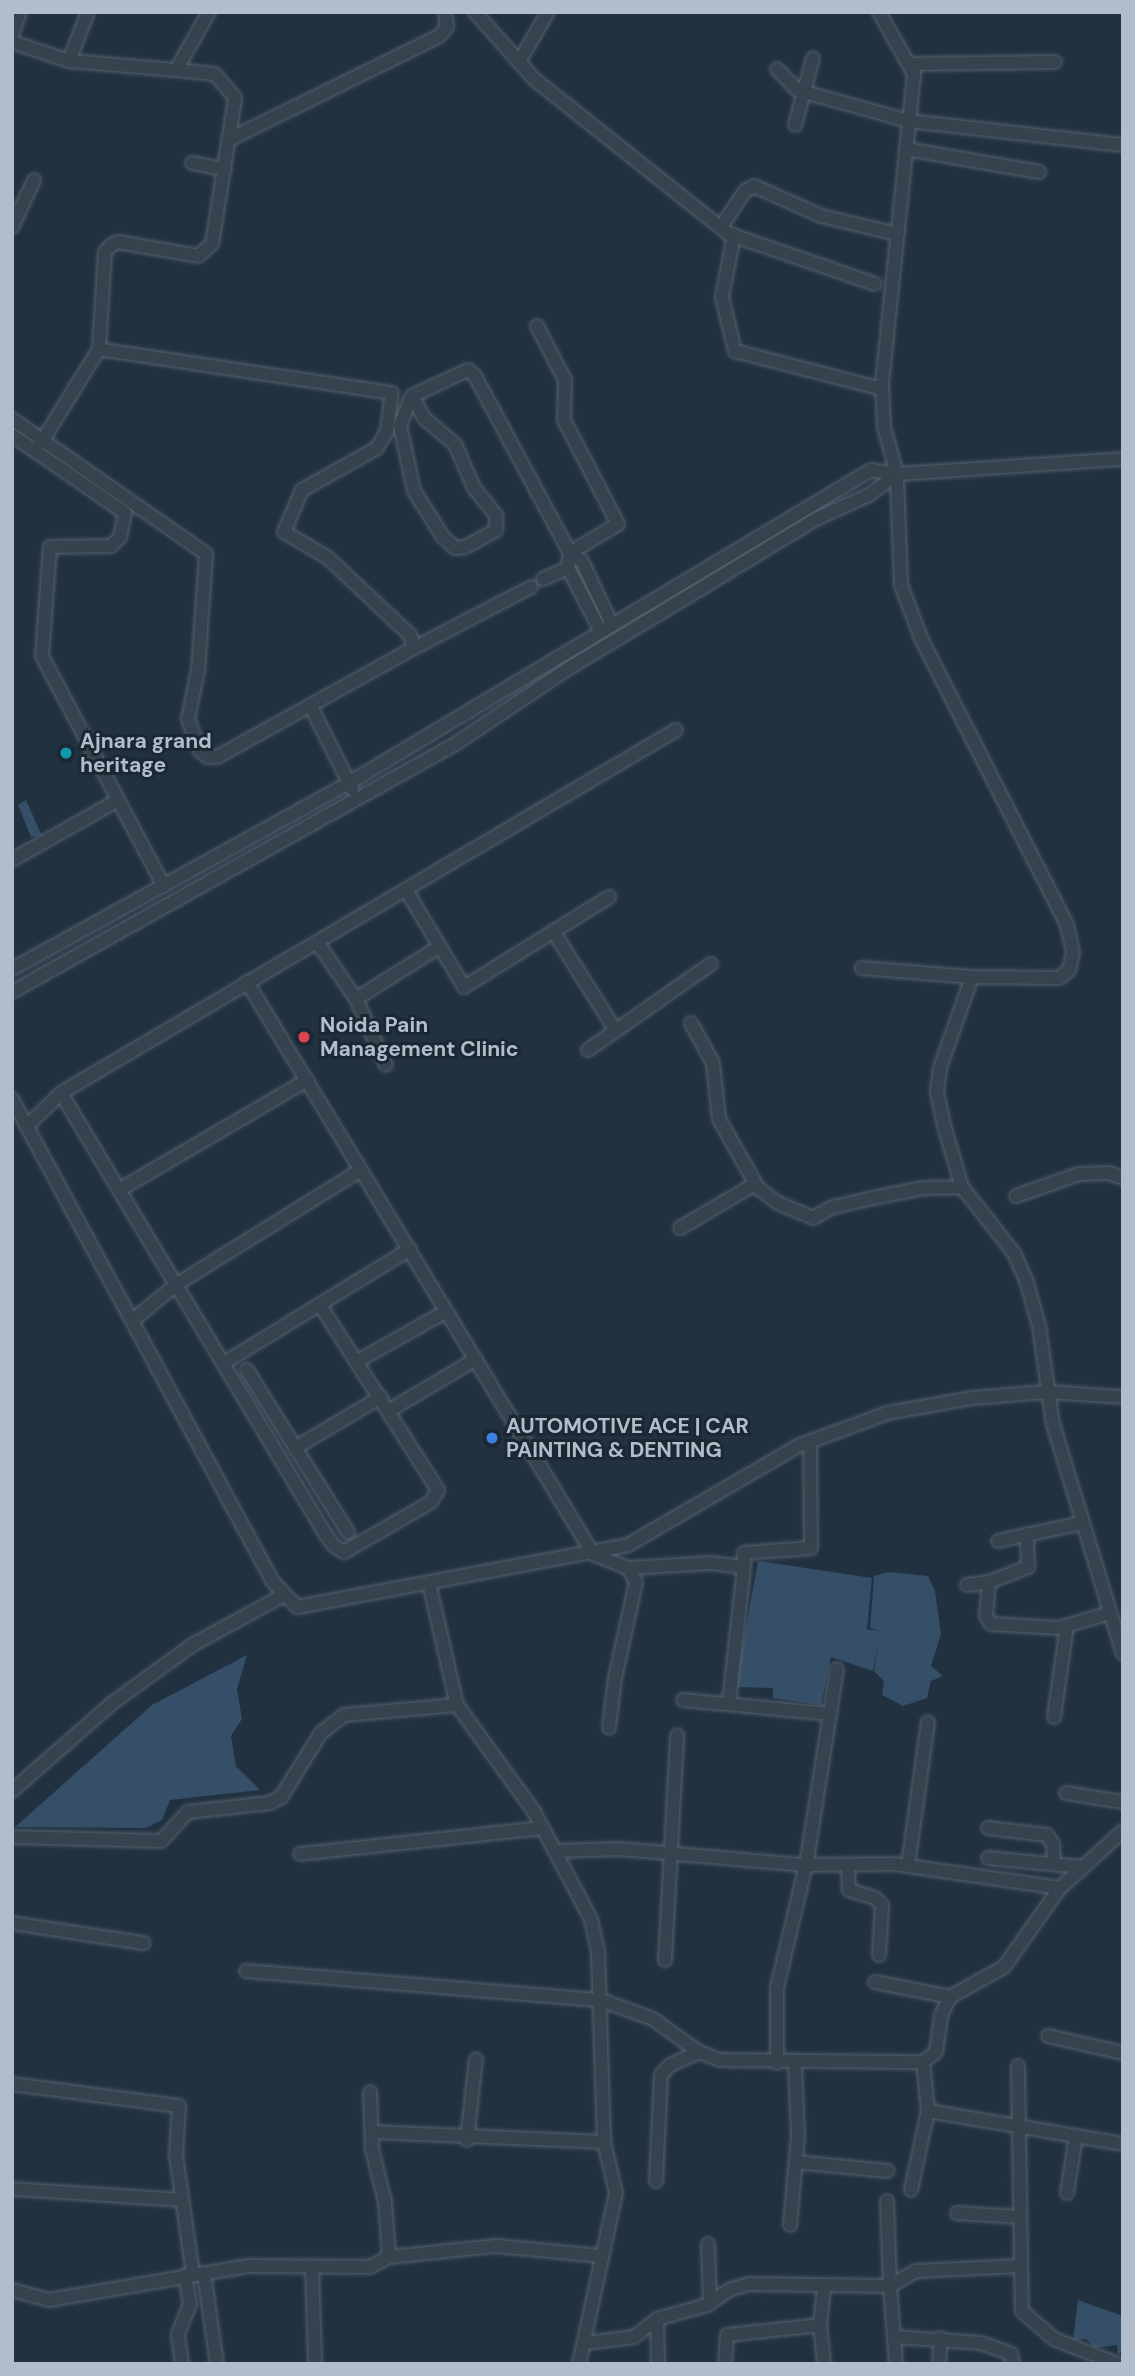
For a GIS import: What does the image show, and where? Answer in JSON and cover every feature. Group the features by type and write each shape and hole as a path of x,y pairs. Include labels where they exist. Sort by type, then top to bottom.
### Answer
{"street":[{"path":"12,35 20,12"},
{"path":"69,61 88,12"},
{"path":"176,70 209,12"},
{"path":"228,140 439,36 447,26 445,12"},
{"path":"475,12 519,62 721,227 734,235 875,284"},
{"path":"519,62 548,12"},
{"path":"862,968 972,977 1059,978 1069,970 1073,952 1067,925 927,650 901,585 897,474 884,426 882,389 909,121 911,64 879,12"},
{"path":"12,42 69,61 215,74 235,98 212,244 207,252 198,256 118,242 106,252 99,349 41,443"},
{"path":"795,125 813,58"},
{"path":"911,64 1055,62"},
{"path":"777,69 804,92 909,121 1123,145"},
{"path":"906,149 1038,172"},
{"path":"192,163 223,169"},
{"path":"12,227 34,180"},
{"path":"721,227 745,191 754,186 821,216 898,234"},
{"path":"734,235 722,297 735,351 882,389"},
{"path":"537,326 565,380 564,420 618,524 570,553"},
{"path":"99,349 392,393 387,431 377,448 302,490 284,531 327,557 410,635 414,648"},
{"path":"412,396 425,419 455,444 474,488 491,507 498,525 491,536 455,548 428,516 403,450 400,425 412,396 468,370 475,376 570,553 582,561 607,628"},
{"path":"12,419 41,443 206,554 198,670 187,719 200,751 217,757 531,587"},
{"path":"12,435 125,513 120,537 111,546 50,547 42,656 164,886"},
{"path":"12,969 349,783 871,470 897,474 1123,459"},
{"path":"12,992 457,743 569,668 818,518 869,495 897,474"},
{"path":"570,553 568,568 607,628"},
{"path":"543,579 568,568"},
{"path":"310,705 357,798"},
{"path":"27,1126 61,1093 676,730"},
{"path":"12,860 118,800"},
{"path":"407,890 464,987 609,897"},
{"path":"553,932 616,1031"},
{"path":"317,942 356,999 386,1065"},
{"path":"356,999 440,946"},
{"path":"588,1049 710,964"},
{"path":"972,977 953,1022 937,1091 962,1187 1014,1253 1026,1280 1040,1326 1046,1392 1123,1654"},
{"path":"247,982 593,1554 628,1569 711,1563 744,1567"},
{"path":"691,1023 713,1063 719,1119 755,1184 778,1203 813,1218 833,1207 873,1198 923,1188 962,1187"},
{"path":"119,1190 306,1080"},
{"path":"61,1093 340,1552 352,1548 436,1497 435,1483 321,1306"},
{"path":"12,1099 282,1595 292,1606 303,1608 593,1554 642,1538 744,1474 810,1441 914,1407 1046,1392 1123,1397"},
{"path":"133,1320 177,1284 361,1170"},
{"path":"1016,1196 1079,1174 1109,1173 1123,1178"},
{"path":"680,1228 755,1184"},
{"path":"224,1363 410,1249"},
{"path":"356,1362 447,1311"},
{"path":"390,1410 476,1359"},
{"path":"247,1370 348,1532"},
{"path":"282,1460 381,1397"},
{"path":"729,1703 744,1553 811,1548 810,1441"},
{"path":"998,1541 1083,1522"},
{"path":"967,1585 989,1582 1028,1567 1027,1534"},
{"path":"609,1728 615,1678 636,1581 628,1569"},
{"path":"989,1582 986,1616 991,1624 1067,1626 1110,1613"},
{"path":"429,1583 457,1705 505,1767 542,1828 591,1919 601,2000 604,2142 616,2193 586,2343 579,2364"},
{"path":"12,1791 111,1704 175,1657 282,1595"},
{"path":"1054,1717 1067,1626"},
{"path":"777,2063 777,1988 804,1865 837,1669"},
{"path":"683,1700 830,1714"},
{"path":"12,1837 161,1841 188,1812 270,1803 281,1797 321,1733 344,1715 457,1705"},
{"path":"908,1866 928,1722"},
{"path":"665,1960 677,1735"},
{"path":"1066,1793 1123,1802"},
{"path":"300,1854 542,1828"},
{"path":"988,1828 1047,1835 1053,1844 1055,1864"},
{"path":"246,1972 601,2000 653,2019 699,2052 720,2060 795,2064 869,2058 923,2062 936,2052 940,2015 950,1997 1004,1967 1060,1888 1123,1831"},
{"path":"555,1851 672,1852 804,1865 908,1866 1060,1888"},
{"path":"988,1858 1083,1867"},
{"path":"848,1867 849,1890 875,1898 882,1905 879,1955"},
{"path":"12,1923 144,1943"},
{"path":"875,1982 950,1997"},
{"path":"1048,2036 1123,2053"},
{"path":"656,2181 661,2075 670,2065 699,2052"},
{"path":"467,2140 476,2059"},
{"path":"911,2190 928,2111 923,2062"},
{"path":"790,2225 796,2162 795,2064"},
{"path":"1018,2066 1016,2128 1022,2311 1027,2319 1054,2339 1118,2364"},
{"path":"12,2084 178,2106 176,2155 194,2274 217,2364"},
{"path":"370,2092 389,2257"},
{"path":"928,2111 1123,2144"},
{"path":"373,2132 467,2140 604,2142"},
{"path":"1067,2193 1076,2136"},
{"path":"796,2162 888,2171"},
{"path":"12,2189 183,2200"},
{"path":"887,2202 896,2364"},
{"path":"957,2213 1020,2217"},
{"path":"708,2244 710,2304"},
{"path":"12,2290 48,2300 248,2266 370,2267 389,2257 515,2245 602,2256"},
{"path":"312,2266 315,2364"},
{"path":"586,2343 634,2337 657,2319 710,2304 731,2289 750,2284 890,2287 916,2271 1021,2266"},
{"path":"182,2364 178,2334 190,2304 194,2274"},
{"path":"824,2287 820,2325 824,2364"},
{"path":"657,2319 658,2364"},
{"path":"725,2364 727,2335 820,2325"},
{"path":"895,2337 941,2338 1003,2350 1010,2354 1013,2364"},
{"path":"939,2364 941,2338"}],"water":[{"path":"26,800 42,836 31,837 18,805"},
{"path":"758,1561 872,1578 867,1629 880,1631 870,1628 874,1576 889,1572 928,1576 935,1591 941,1634 931,1666 943,1676 931,1681 927,1698 903,1706 882,1695 884,1681 874,1671 879,1639 873,1671 831,1657 821,1705 773,1698 773,1688 735,1687"},
{"path":"247,1655 237,1689 242,1719 231,1736 236,1766 260,1790 170,1800 162,1820 146,1828 15,1827 152,1705"},
{"path":"1078,2300 1123,2316 1123,2348 1118,2356 1117,2345 1095,2348 1086,2339 1073,2340"}],"place":[{"name":"Ajnara grand heritage","path":"66,753"},
{"name":"Noida Pain Management Clinic","path":"304,1037"},
{"name":"AUTOMOTIVE ACE | CAR PAINTING & DENTING","path":"492,1438"}]}
